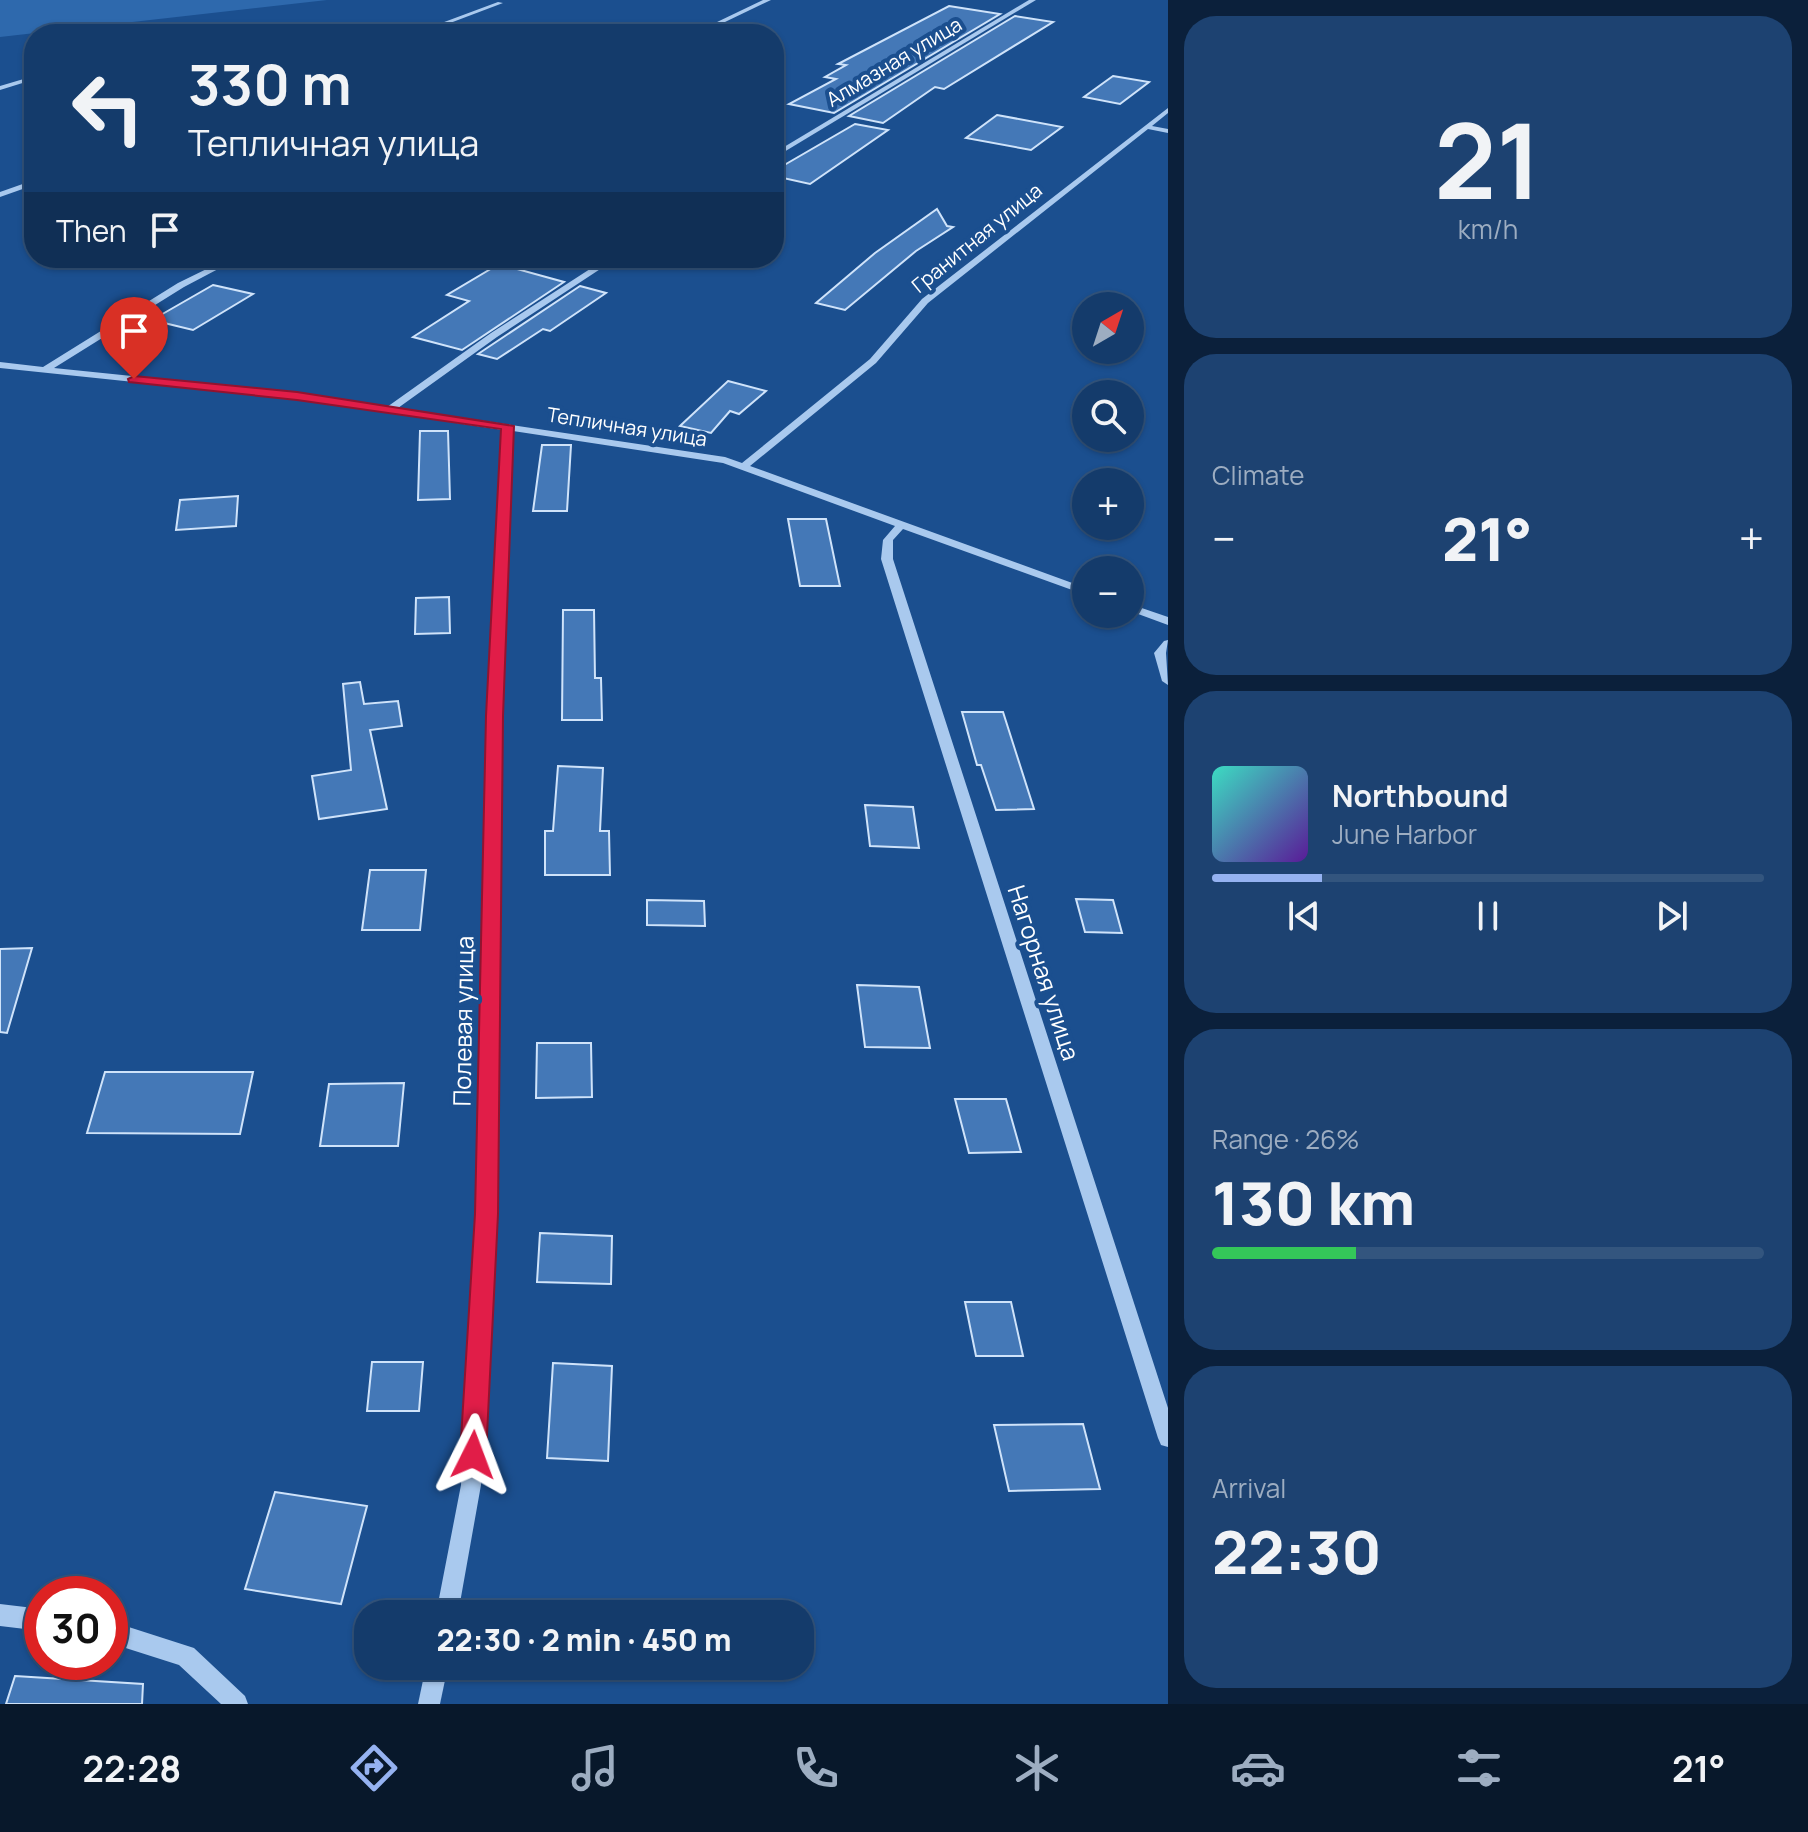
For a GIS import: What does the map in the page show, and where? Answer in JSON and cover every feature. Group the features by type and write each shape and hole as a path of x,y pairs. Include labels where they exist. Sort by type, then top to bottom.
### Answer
{"street":[{"path":"716,24 768,0"},
{"name":"Алмазная улица","path":"784,150 1033,0"},
{"path":"442,24 500,3"},
{"path":"0,88 24,81"},
{"name":"Гранитная улица","path":"744,466 873,361 925,301 1168,110"},
{"path":"1146,127 1168,131"},
{"path":"0,195 24,186"},
{"path":"44,371 181,285 215,268"},
{"path":"389,410 494,335 598,268"},
{"name":"Тепличная улица","path":"0,365 297,396 508,426 744,466 1072,587"},
{"name":"Полевая улица","path":"450,1600 471,1485 486,1214 494,716 508,426"},
{"name":"Нагорная улица","path":"901,525 888,540 887,559 1168,1438"},
{"path":"1144,612 1168,621"},
{"path":"1168,644 1160,653 1168,681"},
{"path":"0,1615 24,1618"},
{"path":"128,1638 186,1656 237,1704"},
{"path":"429,1704 434,1680"}],"shaded area":[{"path":"0,0 327,0 115,24 24,24 24,34 0,37"}],"building":[{"path":"949,6 1000,14 834,113 789,104 836,79 825,77 846,65 838,64"},
{"path":"1015,16 1053,22 944,89 935,87 883,123 849,116"},
{"path":"1113,76 1149,82 1120,104 1084,97"},
{"path":"997,115 1062,127 1031,150 966,138"},
{"path":"855,124 888,130 810,184 784,178 784,165"},
{"path":"937,209 947,226 953,227 916,251 845,310 816,303 875,253"},
{"path":"492,268 513,268 564,282 462,350 413,337 469,301 447,295"},
{"path":"213,285 253,294 193,330 152,320"},
{"path":"580,286 606,293 550,331 543,329 497,359 478,354"},
{"path":"728,381 766,391 739,414 730,411 711,433 680,426"},
{"path":"420,431 448,431 450,499 418,500"},
{"path":"542,445 571,445 567,511 533,511"},
{"path":"238,496 236,526 176,530 180,500"},
{"path":"788,519 826,519 840,586 800,586"},
{"path":"449,597 450,633 415,634 416,598"},
{"path":"563,610 594,610 595,678 601,678 602,720 562,720"},
{"path":"360,682 364,704 398,701 402,726 370,730 387,809 319,819 312,776 351,770 343,684"},
{"path":"962,712 1003,712 1034,809 996,810 981,765 977,765"},
{"path":"558,766 603,768 600,831 609,831 610,875 545,875 545,831 553,831"},
{"path":"865,805 913,807 919,848 870,846"},
{"path":"370,870 426,870 420,930 362,930"},
{"path":"1076,899 1113,900 1122,933 1085,932"},
{"path":"647,900 704,901 705,926 647,925"},
{"path":"32,948 7,1033 0,1032 0,949"},
{"path":"857,985 919,987 930,1048 865,1047"},
{"path":"537,1043 591,1043 592,1097 536,1098"},
{"path":"105,1072 253,1072 240,1134 87,1133"},
{"path":"404,1083 398,1146 320,1146 329,1084"},
{"path":"955,1099 1006,1099 1021,1152 969,1153"},
{"path":"540,1233 612,1236 611,1284 537,1282"},
{"path":"965,1302 1011,1302 1023,1356 976,1356"},
{"path":"372,1362 423,1362 419,1411 367,1411"},
{"path":"553,1363 612,1366 608,1461 547,1458"},
{"path":"1083,1424 1100,1489 1009,1491 994,1425"},
{"path":"275,1492 367,1506 341,1604 245,1589"},
{"path":"15,1676 24,1677 24,1680 143,1684 142,1704 6,1704"}],"route":[{"path":"134,379 297,396 508,426 494,716 486,1214 473,1455"}]}
